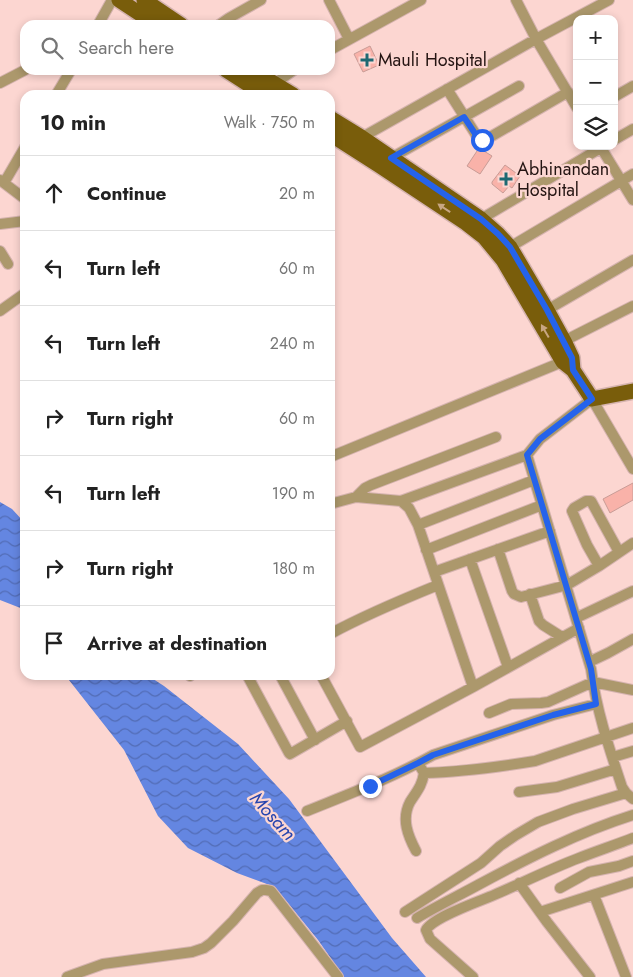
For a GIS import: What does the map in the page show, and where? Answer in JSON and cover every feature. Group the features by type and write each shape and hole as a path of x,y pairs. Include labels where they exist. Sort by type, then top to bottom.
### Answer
{"main road":[{"path":"119,0 149,20"},
{"path":"144,0 174,20"},
{"path":"236,75 265,90"},
{"path":"256,75 266,90"},
{"path":"335,123 355,142 477,223 498,234 510,247 547,310 564,341 570,364"},
{"path":"335,136 391,158 477,223 484,237 504,260 592,399 633,392"}],"street":[{"path":"101,20 112,0"},
{"path":"226,20 261,0"},
{"path":"329,0 349,39"},
{"path":"335,47 421,0"},
{"path":"516,0 536,39 575,105"},
{"path":"583,15 609,0"},
{"path":"355,142 536,39 573,20"},
{"path":"0,83 20,73"},
{"path":"59,90 68,75"},
{"path":"268,90 288,75"},
{"path":"391,158 518,86"},
{"path":"618,92 633,86"},
{"path":"447,89 478,138 482,140 568,92"},
{"path":"618,138 633,129"},
{"path":"477,223 597,150"},
{"path":"604,150 633,200"},
{"path":"20,155 2,182 20,195"},
{"path":"510,247 633,174"},
{"path":"0,224 20,222"},
{"path":"0,251 8,264"},
{"path":"547,310 633,260"},
{"path":"0,311 20,297"},
{"path":"564,341 633,306"},
{"path":"335,455 570,364"},
{"path":"335,503 356,498 401,501 527,455 540,439 592,399 633,469"},
{"path":"356,498 371,484 496,438"},
{"path":"405,912 481,863 500,846 538,822 573,809 631,797 616,769 606,737 596,704 589,662 527,455"},
{"path":"418,525 534,480"},
{"path":"401,501 409,508 418,525 473,687"},
{"path":"599,566 587,545 572,511 574,508 586,501 591,501 619,552"},
{"path":"426,550 542,505"},
{"path":"434,572 550,530"},
{"path":"498,549 512,591 521,597 567,585 633,543"},
{"path":"470,560 508,667"},
{"path":"335,631 397,601 438,585"},
{"path":"324,680 360,747 562,637 578,623 633,591"},
{"path":"530,594 539,621 562,637"},
{"path":"589,662 633,639"},
{"path":"250,680 289,753 346,721"},
{"path":"283,680 315,740"},
{"path":"489,713 511,704 548,702 593,682 633,690"},
{"path":"307,811 370,786 433,755 553,715 596,704"},
{"path":"424,773 486,769 535,761 633,728"},
{"path":"613,757 633,751"},
{"path":"416,852 407,830 406,813 409,804 423,781 424,773 418,763"},
{"path":"519,792 557,787 616,769"},
{"path":"417,918 518,862 584,833 633,815"},
{"path":"473,977 430,939 426,930 428,926 443,917 519,883 580,857 633,838"},
{"path":"560,888 589,872 614,868 633,861"},
{"path":"540,912 633,882"},
{"path":"519,883 590,977"},
{"path":"67,977 103,964 192,952 204,948 233,921 257,892 266,890 271,891 338,977"},
{"path":"594,896 626,977"}],"water":[{"path":"0,502 12,509 20,518 20,608 0,600"},
{"name":"Mosam","path":"69,680 155,680 238,744 289,799 392,938 426,977 344,977 318,940 275,887 237,873 188,848 158,816 124,750"}],"building":[{"path":"370,46 379,65 363,72 354,54"},
{"path":"479,148 492,156 480,174 467,166"},
{"path":"505,165 520,176 512,188 509,186 503,193 492,182"},
{"path":"633,483 633,500 610,513 603,499"}],"place":[{"name":"Mauli Hospital","path":"367,60"},
{"name":"Abhinandan Hospital","path":"506,179"}],"route":[{"path":"370,786 433,755 553,715 596,704 591,669 527,455 540,439 592,399 573,370 572,358 547,310 510,247 481,219 391,158 464,117 478,138 482,140"}]}
